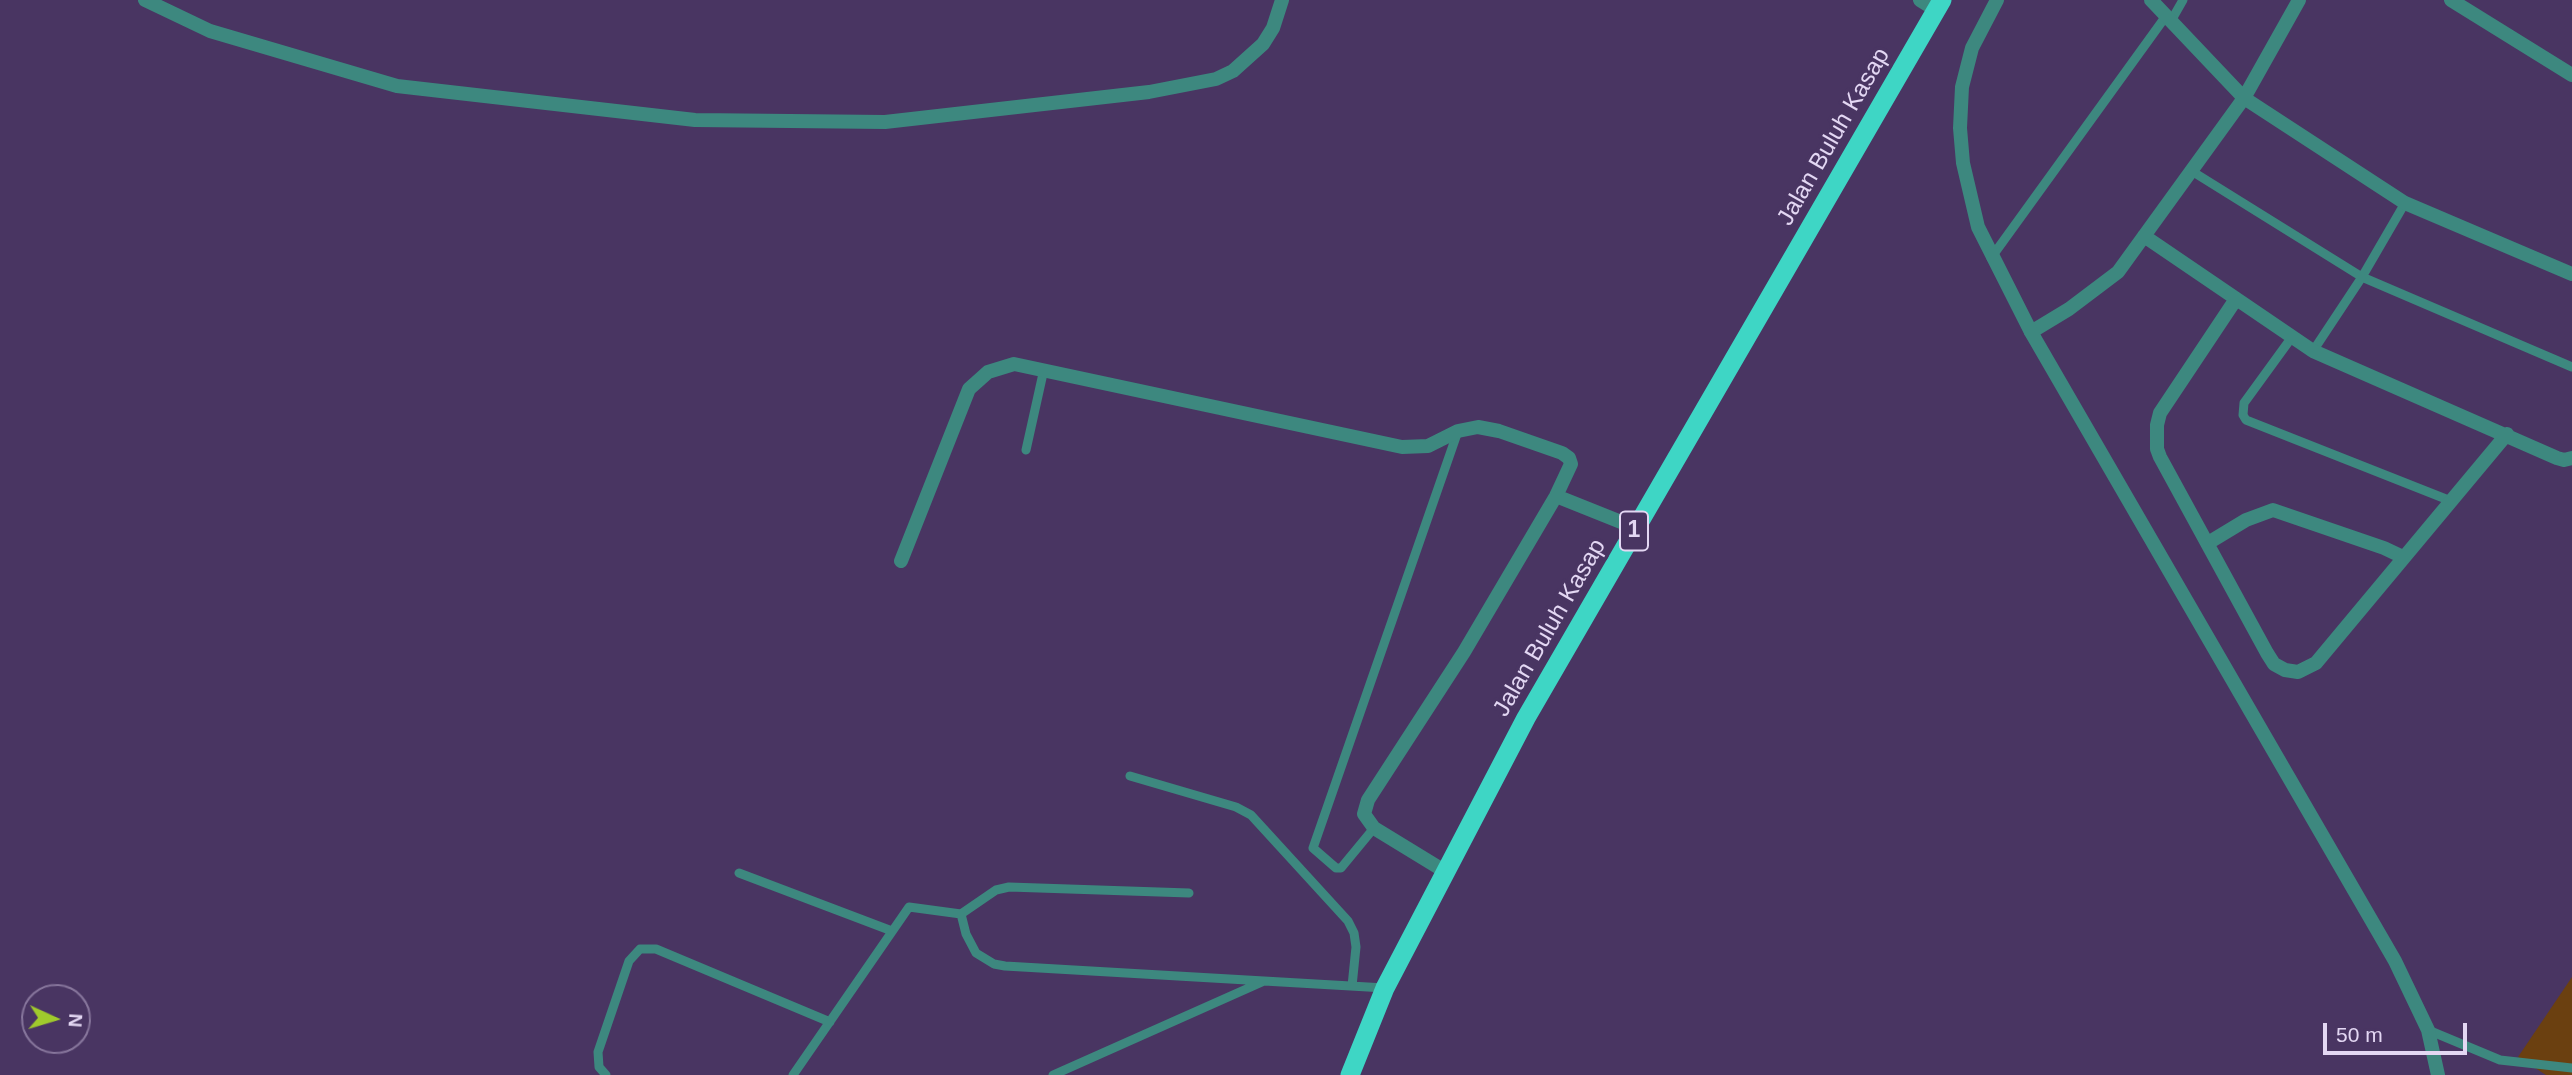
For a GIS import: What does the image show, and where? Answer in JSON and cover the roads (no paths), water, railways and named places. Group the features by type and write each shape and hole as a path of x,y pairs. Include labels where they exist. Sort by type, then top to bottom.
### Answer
{"highway":[{"name":"Jalan Buluh Kasap","path":"1350,1075 1385,988 1526,718 1933,3"}],"street":[{"path":"145,0 210,31 397,86 695,120 885,122 1149,92 1216,79 1233,71 1263,44 1273,28 1282,0"},
{"path":"1997,0 1972,48 1962,87 1960,128 1970,199 1978,227 1991,258 2031,332 2395,961 2428,1030 2438,1075"},
{"path":"2151,0 2244,98 2405,203 2572,274"},
{"path":"2031,332 2115,276 2244,98 2299,0"},
{"path":"2451,0 2572,75"},
{"path":"2144,236 2313,351 2557,458 2572,458"},
{"path":"2236,299 2161,413 2156,437 2160,457 2207,543 2274,663 2285,670 2298,671 2316,663 2507,434"},
{"path":"901,561 969,390 977,380 1000,367 1014,364 1402,447 1428,446 1458,431 1478,427 1489,428 1569,458 1572,464 1556,496 1464,652 1368,800 1364,814 1374,828 1446,872"},
{"path":"1556,496 1636,528"},
{"path":"2207,543 2246,520 2273,510 2403,557"}],"lane":[{"path":"1991,258 2183,0"},
{"path":"2190,170 2362,277 2572,367"},
{"path":"2313,351 2362,277 2405,203"},
{"path":"2292,337 2244,403 2243,415 2246,421 2451,502"},
{"path":"1026,450 1044,369"},
{"path":"1374,828 1340,868 1336,868 1313,848 1458,431"},
{"path":"1130,776 1236,807 1251,815 1348,921 1354,933 1356,947 1352,986"},
{"path":"739,873 892,931"},
{"path":"793,1075 909,906 961,914 996,890 1009,887 1189,893"},
{"path":"961,914 970,944 976,953 994,964 1385,988"},
{"path":"606,1075 599,1067 598,1052 629,961 640,949 656,949 830,1022"},
{"path":"1053,1075 1265,981"},
{"path":"2428,1030 2500,1060 2572,1068"}]}
